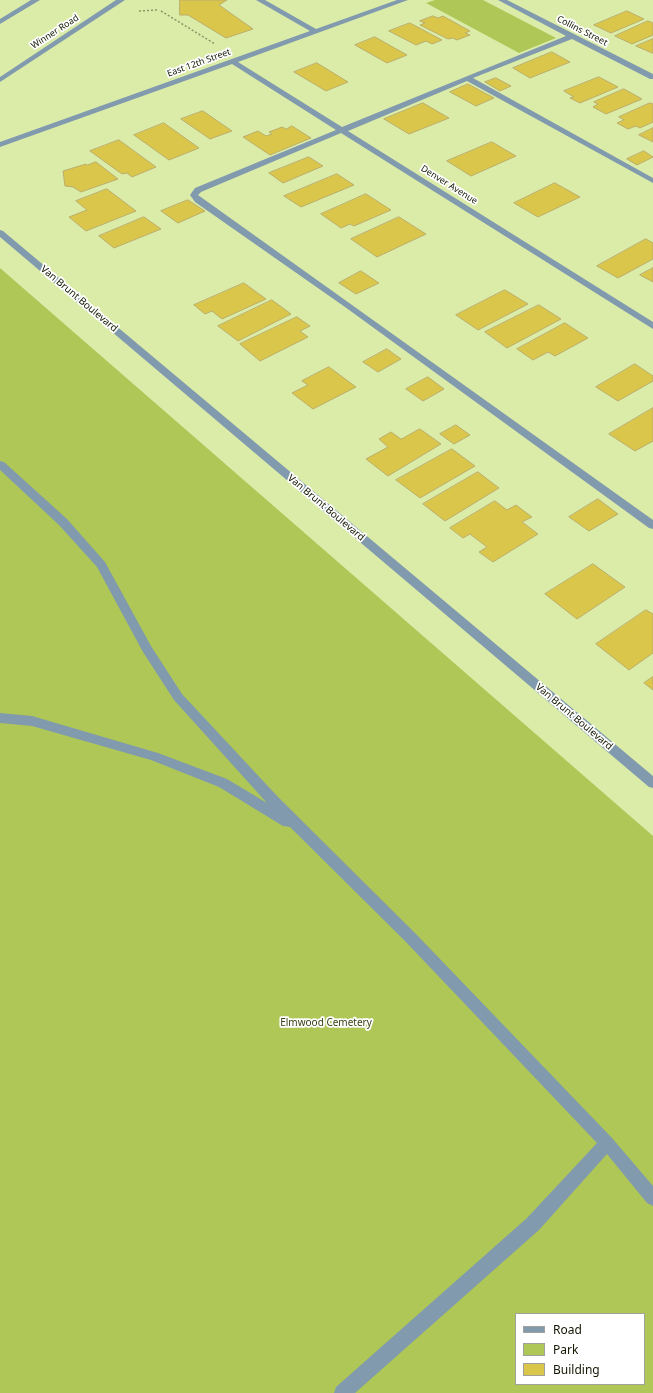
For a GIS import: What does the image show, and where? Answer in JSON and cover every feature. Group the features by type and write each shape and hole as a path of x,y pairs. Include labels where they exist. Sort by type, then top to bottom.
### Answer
{"street":[{"path":"0,22 36,0"},
{"name":"Winner Road","path":"0,80 121,0"},
{"path":"260,0 316,32"},
{"name":"East 12th Street","path":"0,145 404,0"},
{"name":"Collins Street","path":"502,0 653,77"},
{"path":"572,36 198,190 194,195 198,200 355,309 653,525"},
{"name":"Denver Avenue","path":"234,62 653,326"},
{"path":"467,78 653,181"},
{"name":"Van Brunt Boulevard","path":"0,233 653,783"},
{"path":"0,464 63,522 101,565 147,649 178,696 274,802 410,937 607,1143 653,1198"},
{"path":"0,718 32,720 154,756 223,783 305,832"},
{"path":"342,1393 533,1224 607,1143"}],"path":[{"path":"139,11 157,10"},
{"path":"161,11 215,44"}],"green space":[{"path":"435,0 483,0 556,38 519,53 426,3"},
{"name":"Elmwood Cemetery","path":"0,268 653,836 653,1393 0,1393"}],"building":[{"path":"180,0 227,0 219,5 253,29 226,38 188,15 180,15"},
{"path":"627,11 644,19 611,33 594,25"},
{"path":"433,16 438,18 443,16 470,31 465,33 470,35 457,40 453,38 448,39 420,25 425,23 420,21"},
{"path":"648,21 653,23 653,35 632,44 615,36"},
{"path":"410,23 442,40 432,44 426,41 416,45 389,31"},
{"path":"375,37 407,55 387,63 355,45"},
{"path":"653,39 653,53 636,46"},
{"path":"552,52 570,62 530,78 513,68"},
{"path":"317,63 348,82 326,91 294,72"},
{"path":"599,77 618,87 580,103 570,98 574,97 564,91"},
{"path":"496,78 511,86 500,91 485,82"},
{"path":"468,84 494,98 476,106 450,92"},
{"path":"624,89 642,99 606,114 593,107 598,104 594,102"},
{"path":"423,103 449,118 409,134 384,119"},
{"path":"650,103 653,104 653,122 640,128 636,126 628,129 617,123 624,120 619,117"},
{"path":"203,111 232,131 210,139 181,119"},
{"path":"164,123 199,148 169,160 134,135"},
{"path":"292,126 311,138 270,155 243,137 258,131 266,136 272,134 269,132 282,127 286,129"},
{"path":"653,128 653,142 639,135"},
{"path":"119,140 156,167 132,177 127,173 122,174 90,151"},
{"path":"492,142 516,156 471,176 447,161"},
{"path":"644,151 653,157 637,165 627,159"},
{"path":"309,157 323,166 283,183 269,173"},
{"path":"96,162 118,179 81,192 73,187 65,186 63,171"},
{"path":"337,174 354,185 301,207 284,196"},
{"path":"555,183 580,197 538,217 514,203"},
{"path":"107,189 136,211 86,231 69,217 87,210 76,201"},
{"path":"366,194 391,210 354,226 350,224 341,228 321,214"},
{"path":"188,200 205,211 178,223 161,211"},
{"path":"144,217 161,229 114,248 99,236"},
{"path":"399,217 426,234 377,257 351,239"},
{"path":"646,239 653,243 653,259 618,278 597,266"},
{"path":"653,268 653,282 640,275"},
{"path":"361,271 379,283 356,294 339,283"},
{"path":"244,283 266,299 222,319 212,311 205,314 194,305"},
{"path":"505,290 528,304 478,330 456,315"},
{"path":"272,300 291,314 238,341 218,326"},
{"path":"539,305 561,319 507,348 485,332"},
{"path":"297,317 310,326 300,331 308,337 260,361 240,344"},
{"path":"565,323 588,338 555,356 548,352 533,360 517,349"},
{"path":"387,349 401,359 378,372 363,362"},
{"path":"635,364 653,376 653,381 618,401 596,387"},
{"path":"329,367 356,387 313,409 292,393 308,385 302,381"},
{"path":"428,377 444,389 423,401 406,389"},
{"path":"653,408 653,441 635,451 609,434"},
{"path":"456,425 470,435 454,444 440,434"},
{"path":"420,429 441,444 388,476 366,459 388,447 379,439 391,432 401,439"},
{"path":"452,449 475,466 420,498 396,480"},
{"path":"478,472 499,488 445,521 423,504"},
{"path":"598,499 618,514 589,531 569,517"},
{"path":"495,501 507,510 516,505 532,517 522,522 538,534 493,562 479,552 487,547 470,534 463,538 450,528"},
{"path":"593,564 625,587 577,619 545,594"},
{"path":"646,610 653,614 653,653 629,670 596,644"},
{"path":"653,677 653,690 644,683"}]}
